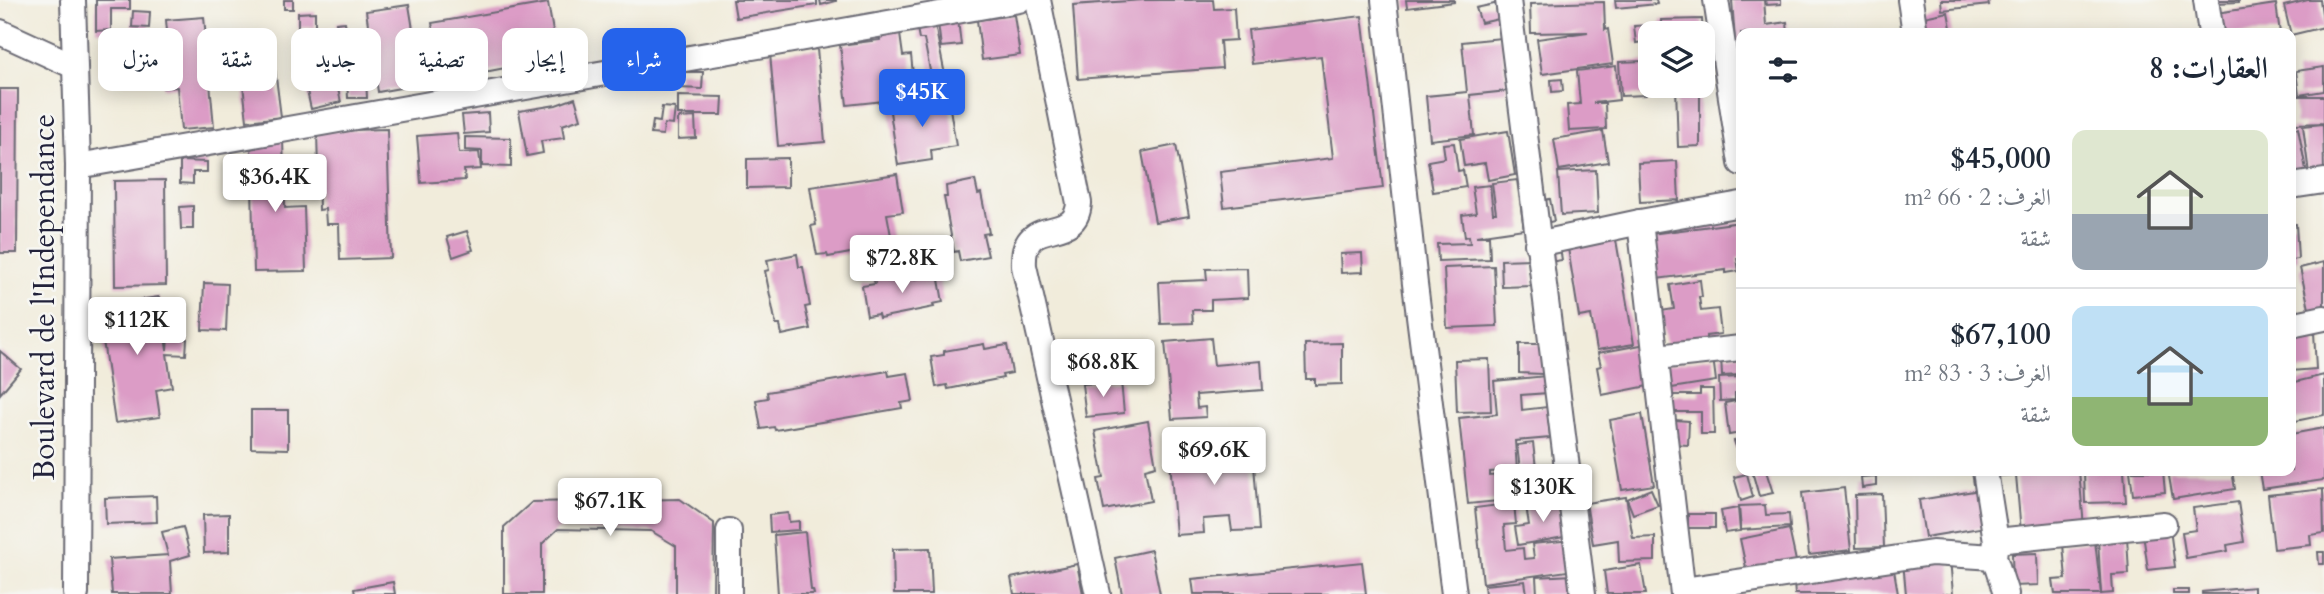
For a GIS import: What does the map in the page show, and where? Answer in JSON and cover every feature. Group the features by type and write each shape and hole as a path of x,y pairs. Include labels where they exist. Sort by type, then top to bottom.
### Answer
{"street":[{"name":"Boulevard de l'Independance","path":"74,0 78,166 76,594"},
{"path":"78,166 911,9 1019,0"},
{"path":"1038,0 1079,203 1075,219 1068,226 1031,237 1024,256 1024,266 1098,594"},
{"path":"1384,0 1416,298 1454,594"},
{"path":"1508,0 1583,594"},
{"path":"1716,0 1736,130"},
{"path":"1910,0 1914,28"},
{"path":"2206,0 2210,28"},
{"path":"0,32 74,66"},
{"path":"2296,185 2324,181"},
{"path":"1537,244 1736,205"},
{"path":"1640,222 1683,592 1933,553 1995,549 2164,523"},
{"path":"2296,324 2324,318"},
{"path":"1657,357 1736,349"},
{"path":"1985,476 1995,549 2006,594"},
{"path":"729,531 729,594"}],"building":[{"path":"96,0 130,0 130,9 111,9 111,28 98,28 96,31"},
{"path":"284,0 293,0 293,9 284,9"},
{"path":"733,0 817,0 817,5 736,18"},
{"path":"820,0 836,0 836,1 821,5"},
{"path":"1143,0 1213,0 1214,9 1234,8 1236,40 1220,41 1222,68 1078,79 1073,5"},
{"path":"1406,0 1454,0 1454,2 1407,8"},
{"path":"1615,0 1656,0 1657,4 1616,8"},
{"path":"1732,0 1764,0 1766,25 1787,22 1788,28 1736,28 1736,53"},
{"path":"1766,0 1781,0 1781,4 1767,5"},
{"path":"1941,0 1988,0 1989,5 1942,10"},
{"path":"2216,0 2239,0 2239,2 2216,3"},
{"path":"2320,0 2324,27 2296,34 2296,28 2289,28 2284,6"},
{"path":"1604,2 1605,30 1608,29 1613,64 1542,74 1537,39 1588,32 1531,33 1530,4"},
{"path":"548,3 552,28 502,28 502,69 488,71 488,28 433,28 432,23"},
{"path":"1499,3 1503,18 1481,23 1476,8"},
{"path":"2276,4 2279,28 2218,28 2216,13"},
{"path":"409,5 413,28 395,28 395,89 378,92 381,91 381,28 369,28 366,11"},
{"path":"133,11 150,12 149,28 132,27"},
{"path":"315,12 315,27 298,28 298,13"},
{"path":"1948,12 1951,28 1921,28 1919,18"},
{"path":"1014,15 1020,55 982,60 977,20"},
{"path":"1362,16 1383,188 1224,207 1220,172 1333,158 1321,56 1252,64 1248,30"},
{"path":"204,17 205,28 197,28 197,91 211,91 214,127 181,130 177,91 183,91 183,28 167,28 166,20"},
{"path":"1702,19 1702,21 1661,21"},
{"path":"934,20 949,95 935,97 924,39 919,39 916,23"},
{"path":"958,20 961,45 941,47 938,23"},
{"path":"345,22 346,28 337,28 336,23"},
{"path":"1634,26 1638,26 1638,43 1636,43"},
{"path":"899,27 903,56 911,55 914,84 901,85 902,99 847,105 840,45 880,40 879,29"},
{"path":"1501,38 1507,91 1470,95 1474,135 1430,140 1426,96 1467,92 1462,42"},
{"path":"817,49 825,142 778,146 770,53"},
{"path":"1638,61 1638,95 1621,96 1619,62"},
{"path":"1616,66 1619,100 1593,103 1605,103 1606,129 1569,131 1567,105 1580,104 1577,71"},
{"path":"2324,67 2324,91 2299,95 2296,71"},
{"path":"686,72 703,72 702,89 686,88"},
{"path":"1562,79 1563,91 1552,92 1551,80"},
{"path":"277,85 281,117 247,121 244,91 277,91"},
{"path":"0,89 18,89 17,253 0,253"},
{"path":"307,91 338,91 341,102 311,109"},
{"path":"348,91 367,91 367,98 348,98"},
{"path":"678,96 723,97 722,115 678,115"},
{"path":"948,96 956,146 931,150 932,160 898,165 889,105"},
{"path":"2296,96 2324,96 2324,123 2296,124"},
{"path":"575,98 581,119 562,125 564,138 541,141 543,153 527,156 519,111 556,105"},
{"path":"1676,98 1700,98 1700,146 1678,147"},
{"path":"662,107 675,108 673,125 664,124 663,135 651,134 653,121 660,122"},
{"path":"488,113 489,132 464,134 462,115"},
{"path":"695,117 696,138 678,139 678,118"},
{"path":"2323,124 2324,173 2309,174 2303,126"},
{"path":"2296,128 2307,175 2296,178"},
{"path":"387,129 391,258 340,260 339,224 326,224 325,209 319,210 317,131"},
{"path":"1508,131 1515,175 1488,180 1485,163 1464,166 1460,139"},
{"path":"1603,131 1608,162 1559,170 1554,139"},
{"path":"457,133 459,153 479,152 481,169 464,170 465,180 421,183 417,136"},
{"path":"465,137 511,138 511,167 482,166 482,151 465,150"},
{"path":"283,140 285,208 304,207 306,271 254,272 251,141"},
{"path":"1454,143 1458,171 1463,170 1466,187 1433,192 1428,161 1445,158 1443,144"},
{"path":"1176,145 1189,216 1155,222 1142,152"},
{"path":"788,158 788,187 747,188 747,159"},
{"path":"180,161 207,162 207,172 193,172 193,184 180,183"},
{"path":"1677,161 1679,200 1640,202 1638,163"},
{"path":"1596,170 1598,213 1561,215 1558,172"},
{"path":"897,174 903,212 887,214 892,241 882,243 883,247 828,257 827,254 817,255 811,226 816,225 810,187"},
{"path":"165,180 166,285 115,286 114,181"},
{"path":"975,180 978,194 981,193 989,233 983,234 988,256 960,261 958,251 954,252 944,197 947,197 946,186"},
{"path":"1517,180 1524,229 1476,236 1489,236 1490,259 1438,261 1437,244 1470,243 1469,236 1465,237 1462,215 1476,213 1472,187 1490,185 1493,213 1496,213 1492,183"},
{"path":"1550,199 1554,221 1541,224 1537,201"},
{"path":"193,206 193,229 181,229 180,207"},
{"path":"1736,223 1736,271 1726,273 1726,270 1657,279 1651,234"},
{"path":"2296,224 2298,259 2296,259"},
{"path":"467,231 473,250 453,257 447,237"},
{"path":"1615,234 1634,344 1597,350 1591,315 1579,317 1567,242"},
{"path":"1560,247 1562,260 1549,262 1548,249"},
{"path":"1362,253 1363,272 1341,273 1340,254"},
{"path":"797,254 799,267 803,267 810,306 805,307 810,329 782,335 780,325 776,325 765,271 769,270 767,260"},
{"path":"1531,259 1533,286 1502,287 1501,260"},
{"path":"2324,262 2324,309 2310,313 2300,268"},
{"path":"1494,266 1497,326 1447,328 1444,268"},
{"path":"1247,268 1248,298 1211,300 1211,310 1192,310 1193,323 1161,324 1159,282 1207,280 1206,269"},
{"path":"915,273 915,279 938,274 943,302 933,304 934,307 879,318 878,314 867,316 862,286 875,284 874,280"},
{"path":"1700,280 1701,311 1718,309 1721,334 1706,336 1706,342 1666,347 1661,311 1674,309 1670,285"},
{"path":"204,283 228,284 226,331 202,330"},
{"path":"159,297 167,350 168,337 187,339 186,355 167,354 172,387 156,390 160,417 115,423 98,306"},
{"path":"2314,332 2316,369 2296,371 2296,333"},
{"path":"1211,338 1214,365 1261,361 1263,390 1196,395 1197,408 1205,407 1206,417 1172,419 1165,342"},
{"path":"1342,343 1342,384 1315,385 1315,379 1306,379 1305,344"},
{"path":"984,344 985,349 1007,345 1012,373 1002,375 1003,378 948,389 947,385 936,387 931,357 944,355 944,351"},
{"path":"1519,344 1543,344 1542,374 1519,373"},
{"path":"1646,344 1653,385 1602,395 1597,367 1601,366 1598,353"},
{"path":"0,351 21,369 0,394"},
{"path":"1736,354 1736,375 1722,376 1721,355"},
{"path":"1713,357 1716,381 1665,389 1661,365"},
{"path":"1489,359 1491,411 1457,412 1455,360"},
{"path":"888,371 889,376 908,373 913,401 901,403 902,408 775,430 774,427 761,429 756,400 768,398 767,392"},
{"path":"2324,375 2324,415 2296,421 2296,382"},
{"path":"1546,376 1548,393 1521,395 1522,410 1547,407 1550,438 1515,441 1517,470 1490,472 1490,476 1538,471 1540,497 1468,504 1459,418 1497,414 1494,381"},
{"path":"1736,377 1735,400 1720,401 1719,378"},
{"path":"1121,381 1124,413 1086,417 1082,384"},
{"path":"1700,389 1713,389 1714,434 1701,434 1701,412 1668,412 1668,395 1700,395"},
{"path":"1736,401 1736,434 1729,435 1725,403"},
{"path":"251,410 288,410 288,449 251,448"},
{"path":"1642,414 1654,485 1622,490 1610,420"},
{"path":"1674,420 1689,421 1688,445 1673,444"},
{"path":"1148,421 1156,466 1145,469 1151,501 1104,510 1098,479 1104,478 1095,431"},
{"path":"2324,428 2324,480 2262,489 2260,476 2296,476 2296,433"},
{"path":"1252,439 1259,530 1232,531 1230,517 1203,519 1204,533 1176,535 1169,448 1194,446 1194,454 1222,452 1221,441"},
{"path":"1533,443 1536,468 1520,470 1517,445"},
{"path":"1748,476 1753,497 1741,501 1734,477"},
{"path":"1753,476 1768,476 1773,493 1759,496"},
{"path":"1876,476 1876,486 1862,488 1861,477"},
{"path":"2016,476 2079,476 2084,527 2021,532"},
{"path":"2084,476 2124,476 2126,502 2085,503"},
{"path":"2131,476 2163,476 2165,492 2133,495"},
{"path":"2169,476 2233,476 2235,489 2173,499"},
{"path":"1844,488 1851,550 1809,555 1802,493"},
{"path":"1651,489 1658,505 1633,514 1627,499"},
{"path":"2323,489 2324,533 2310,535 2311,545 2274,549 2268,495"},
{"path":"1980,490 1986,527 1925,537 1919,500"},
{"path":"1882,494 1884,547 1856,548 1855,495"},
{"path":"156,496 157,522 106,524 105,498"},
{"path":"1626,497 1633,538 1655,537 1655,561 1619,562 1618,540 1593,544 1586,503"},
{"path":"680,499 714,523 713,594 676,594 676,546 651,531 558,529 542,544 542,594 504,594 504,527 532,502"},
{"path":"1558,501 1560,514 1566,513 1570,536 1518,545 1515,527 1529,525 1526,506"},
{"path":"2238,502 2244,542 2227,545 2228,551 2186,558 2182,532 2196,530 2193,508"},
{"path":"1514,503 1516,524 1504,525 1506,550 1523,548 1524,559 1534,558 1532,544 1572,540 1575,570 1483,583 1475,508"},
{"path":"1765,505 1766,515 1789,514 1790,527 1741,530 1739,506"},
{"path":"1738,508 1740,531 1725,533 1721,511"},
{"path":"788,513 789,522 799,521 799,530 770,532 769,515"},
{"path":"229,514 229,552 204,553 203,515"},
{"path":"1688,514 1715,514 1715,528 1688,528"},
{"path":"183,527 190,555 170,561 172,594 112,594 109,559 168,555 162,532"},
{"path":"1789,529 1796,561 1747,572 1740,539"},
{"path":"2170,529 2175,567 2148,570 2143,533"},
{"path":"805,532 811,590 814,594 778,594 774,535"},
{"path":"2127,536 2129,574 2112,575 2113,593 2101,594 2098,538"},
{"path":"2095,541 2101,594 2055,594 2053,580 2066,579 2063,544"},
{"path":"930,548 932,594 894,594 893,549"},
{"path":"1151,550 1160,594 1122,594 1115,558"},
{"path":"2318,552 2324,552 2324,564 2319,564"},
{"path":"2037,553 2038,585 2013,586 2012,554"},
{"path":"1950,558 1953,594 1906,594 1903,561"},
{"path":"1362,562 1366,594 1194,594 1192,579"},
{"path":"1077,564 1083,594 1014,594 1011,578"},
{"path":"1641,565 1646,594 1607,594 1604,571"},
{"path":"1894,570 1898,594 1795,594 1794,584"},
{"path":"1573,575 1574,594 1537,594 1536,577"},
{"path":"1525,581 1527,594 1485,594 1484,585"},
{"path":"393,582 395,594 355,594 354,589"},
{"path":"2254,587 2254,594 2202,594 2202,592"},
{"path":"2173,590 2189,590 2189,594 2173,594"}]}
